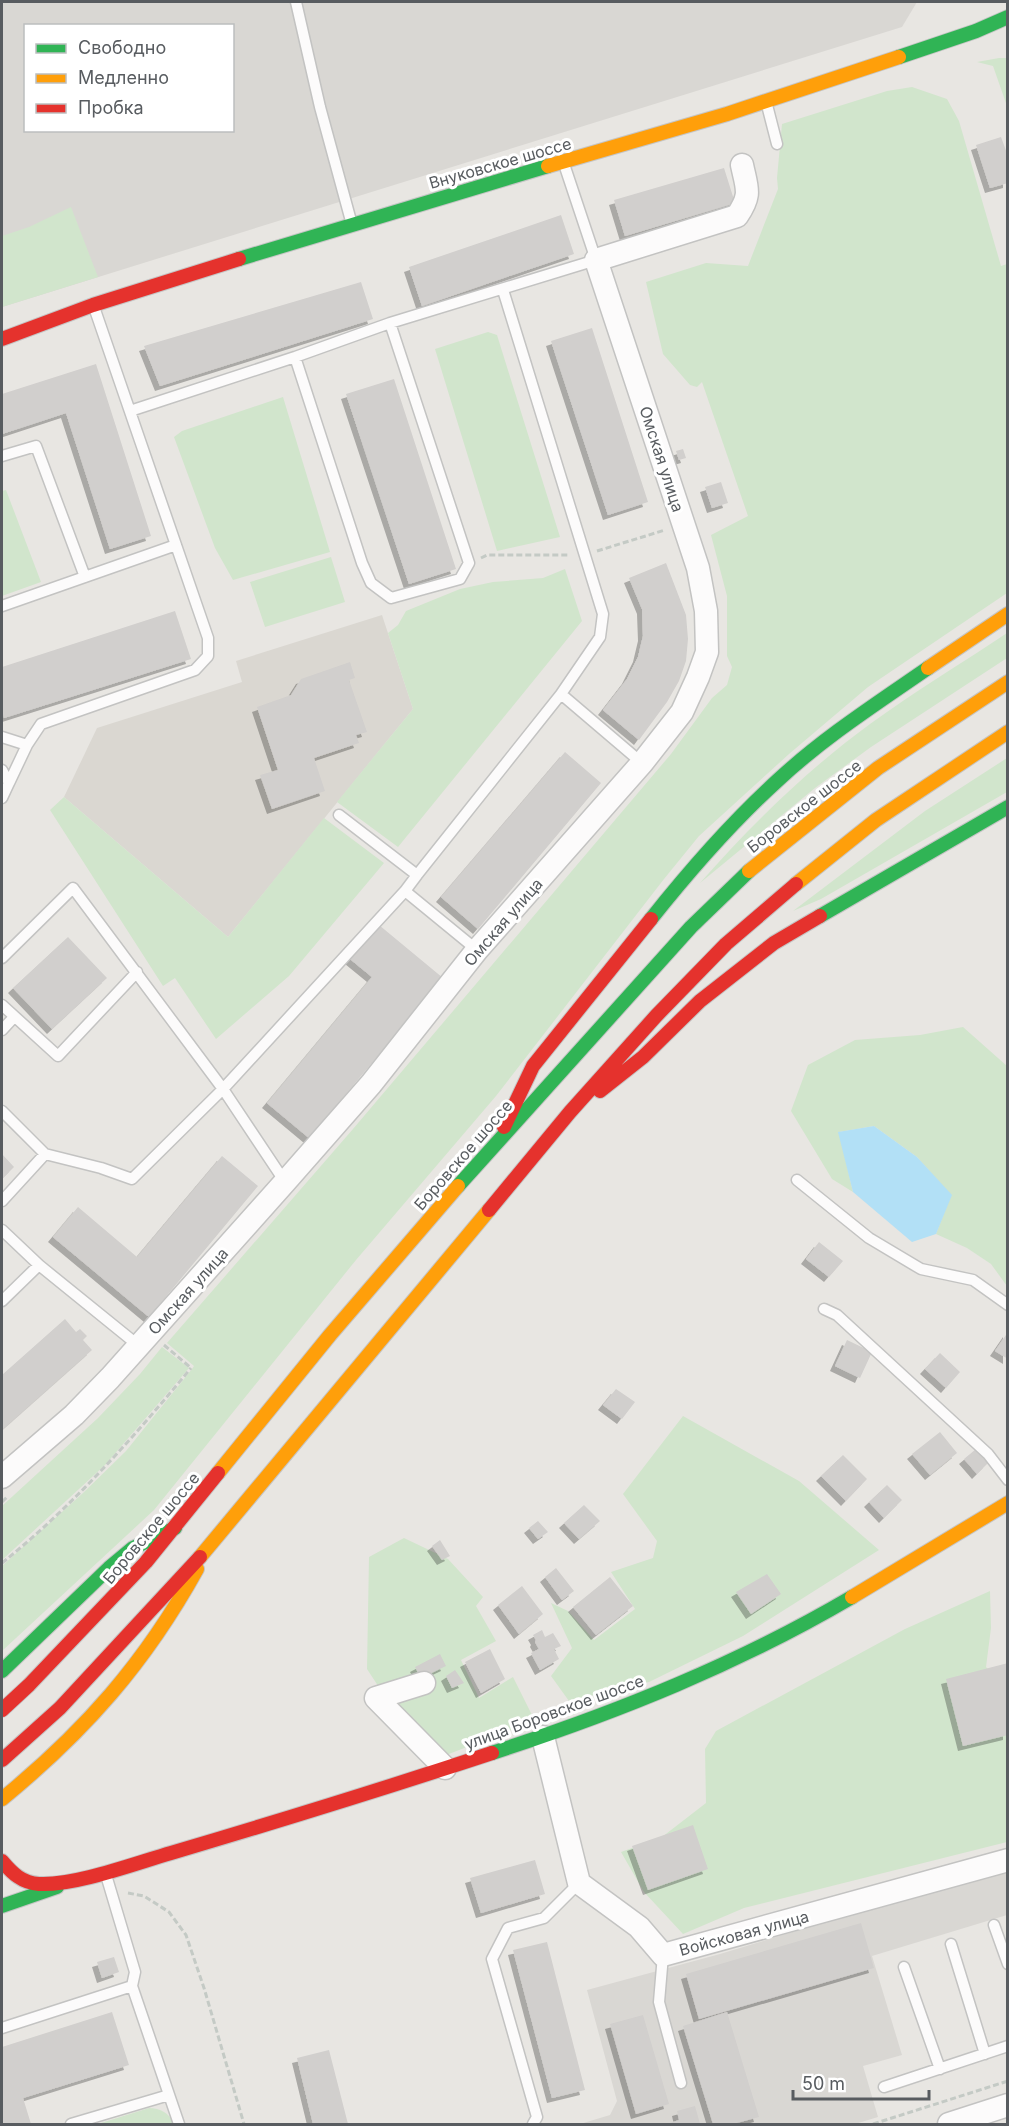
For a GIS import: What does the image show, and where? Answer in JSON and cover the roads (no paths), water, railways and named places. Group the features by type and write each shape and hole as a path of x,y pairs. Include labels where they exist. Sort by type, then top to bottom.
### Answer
{"main road":[{"name":"Внуковское шоссе","path":"2,339 93,305 352,224 766,102 976,31 1008,17"},
{"path":"498,1139 533,1066 695,864 751,806 779,779 855,718 1008,614"},
{"name":"Боровское шоссе","path":"2,1710 107,1605 175,1528 330,1335 498,1139 676,942 745,874 878,768 1008,682"},
{"path":"2,1760 60,1708 205,1552 570,1112 656,1016 726,944 827,858 876,820 1008,732"},
{"path":"570,1112 630,1068 700,1001 774,943 1008,807"},
{"name":"улица Боровское шоссе","path":"80,1879 543,1737 653,1695 723,1666 829,1611 1008,1503"},
{"path":"2,1671 109,1568 133,1548 175,1528"},
{"path":"2,1806 17,1787 60,1750 116,1690 173,1613 205,1552"},
{"path":"2,1861 18,1878 35,1885 80,1879"},
{"path":"2,1906 80,1879"}],"street":[{"path":"596,260 736,216 748,194 742,165"},
{"name":"Омская улица","path":"2,1477 74,1415 140,1346 371,1084 477,950 642,763 682,712 707,652 706,611 698,568 596,260"},
{"path":"424,1683 376,1698 445,1768"},
{"path":"543,1737 579,1883"},
{"name":"Войсковая улица","path":"579,1883 639,1927 663,1956 1008,1860"},
{"path":"949,2124 1008,2105"}],"lane":[{"path":"296,2 320,107 352,224"},
{"path":"766,102 777,144"},
{"path":"130,411 390,323 596,260 572,183 562,161"},
{"path":"2,1111 45,1154 101,1168 132,1179 223,1089 405,891 561,694 600,637 603,614 503,290"},
{"path":"2,798 27,746 41,724 195,670 208,656 208,638 93,305"},
{"path":"295,357 362,563 371,583 390,598 460,579 469,562 390,323"},
{"path":"2,456 36,446 85,577"},
{"path":"2,606 176,545"},
{"path":"561,694 642,763"},
{"path":"2,737 27,746"},
{"path":"2,770 9,783"},
{"path":"339,814 417,875"},
{"path":"2,958 73,888 223,1089 285,1182"},
{"path":"405,891 477,950"},
{"path":"2,1005 58,1056 137,972"},
{"path":"2,1030 14,1017"},
{"path":"2,1201 45,1154"},
{"path":"797,1180 869,1238 904,1259 921,1269 973,1280 1008,1305"},
{"path":"2,1230 39,1265 140,1346"},
{"path":"2,1301 39,1265"},
{"path":"824,1309 837,1315 988,1454 1008,1480"},
{"path":"105,1872 135,1972 132,1986 179,2124"},
{"path":"533,2124 537,2117 492,1959 508,1928 544,1918 579,1883"},
{"path":"994,1925 1008,1964"},
{"path":"951,1944 986,2054"},
{"path":"663,1956 659,2002 681,2083"},
{"path":"904,1967 940,2069"},
{"path":"2,2028 132,1986"},
{"path":"884,2087 1008,2046"},
{"path":"71,2124 169,2095"}],"water":[{"path":"874,1126 917,1157 952,1195 936,1234 912,1242 853,1192 838,1132"}]}
